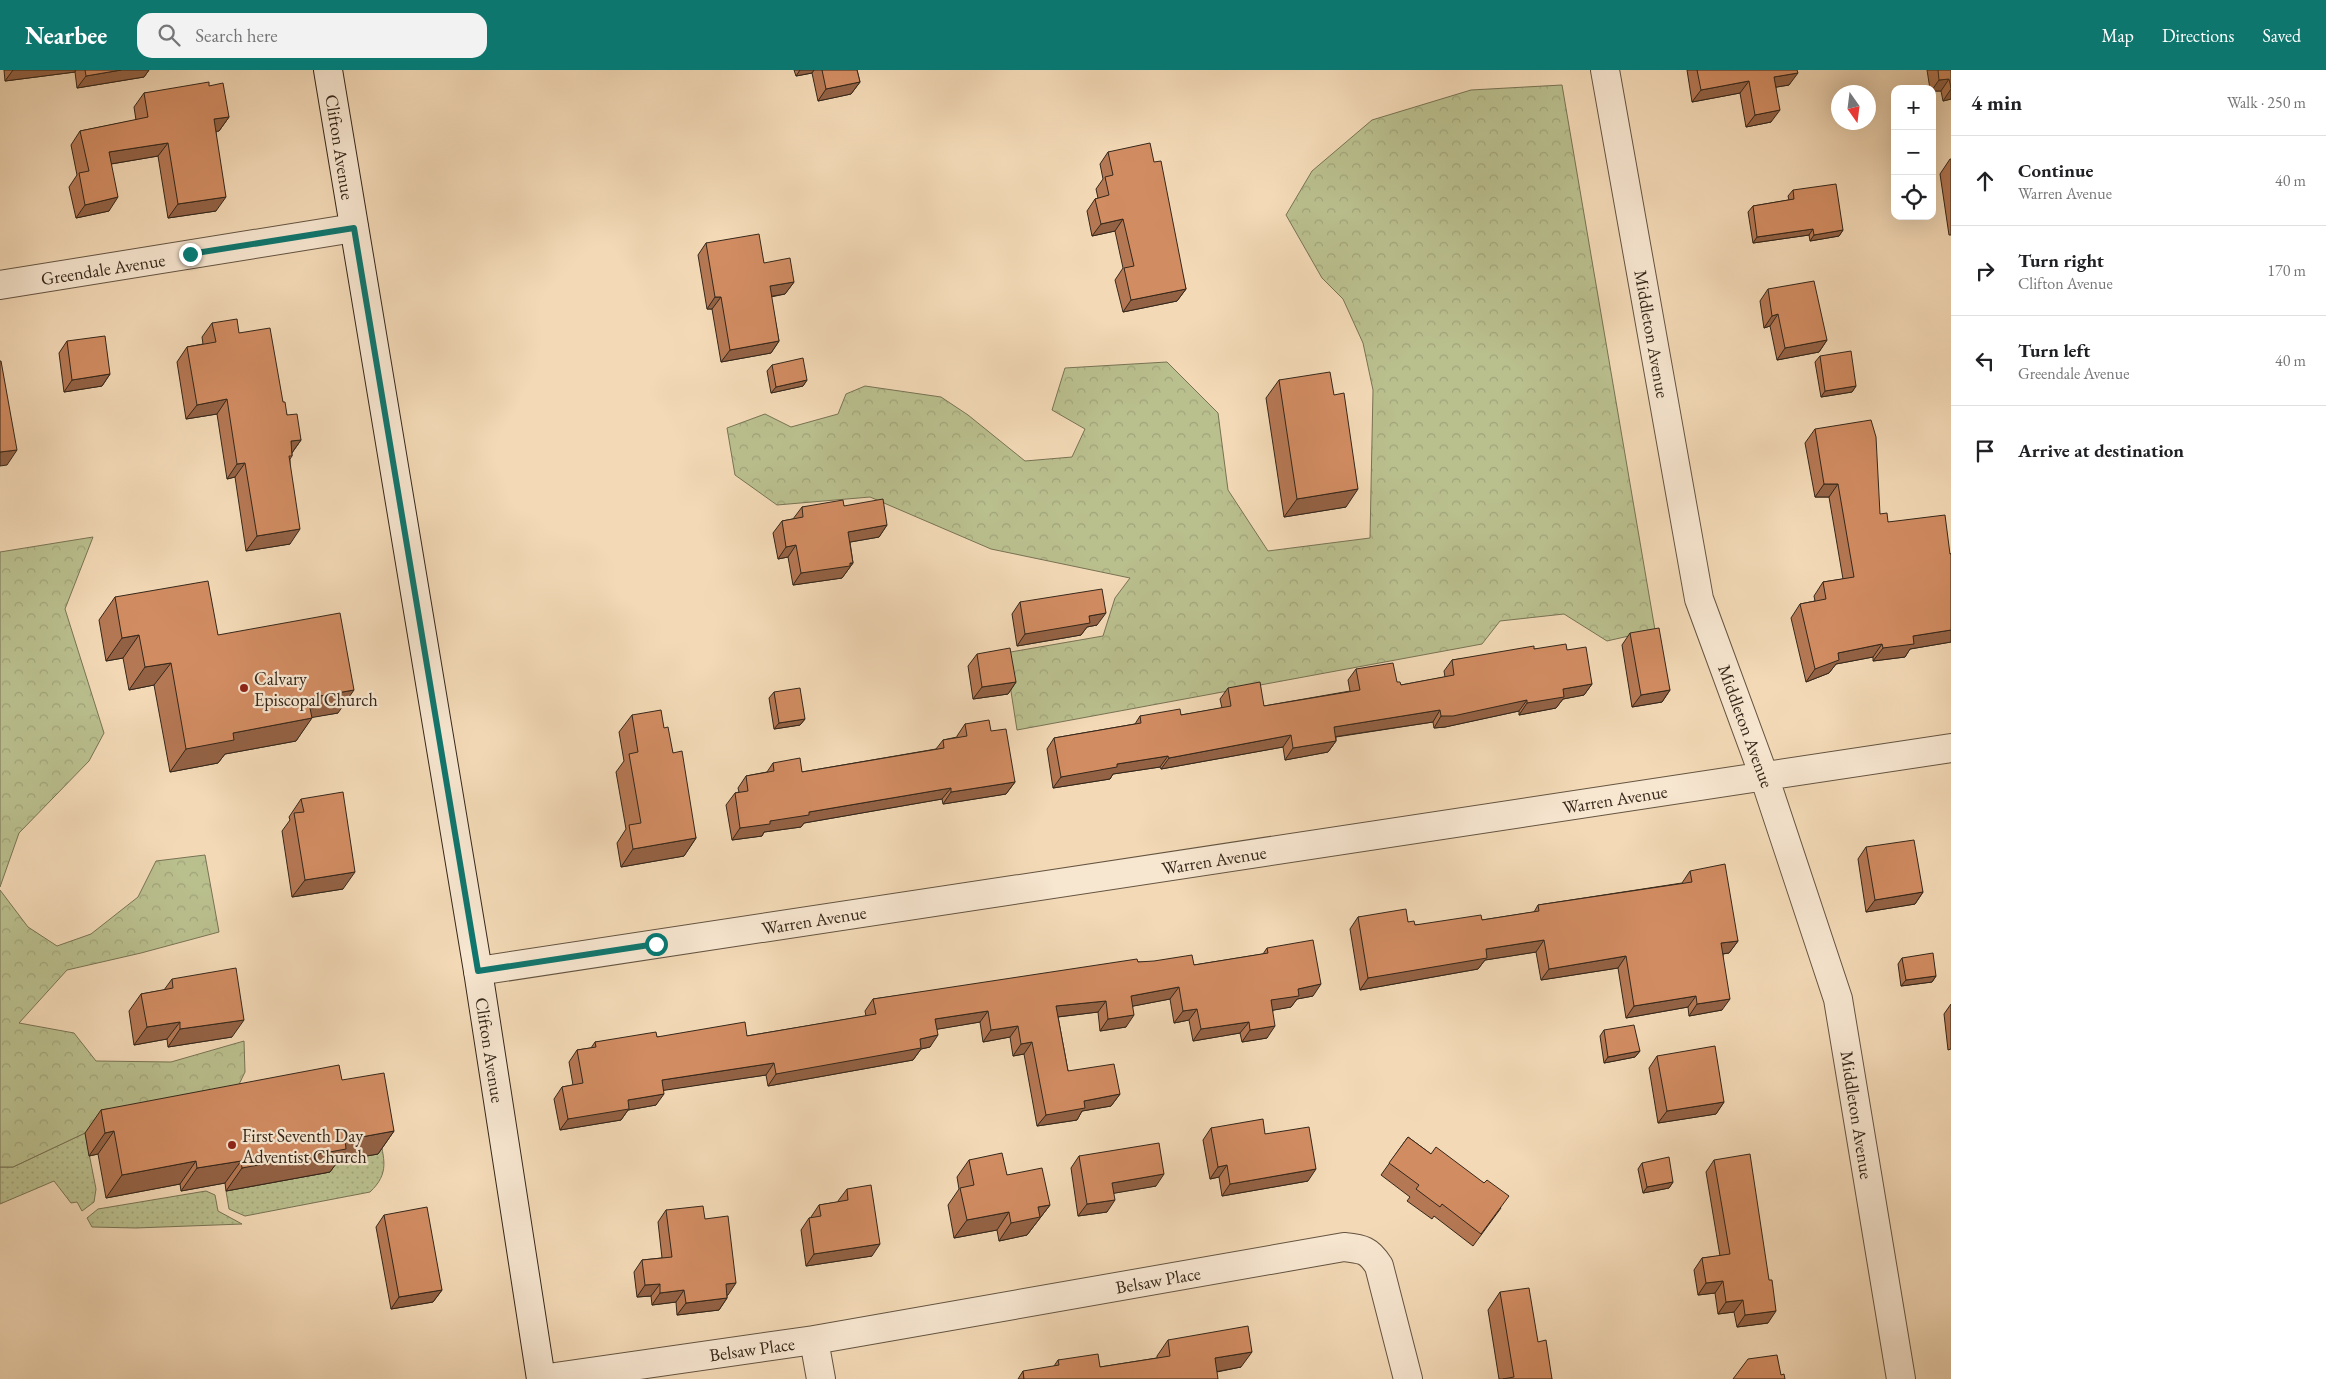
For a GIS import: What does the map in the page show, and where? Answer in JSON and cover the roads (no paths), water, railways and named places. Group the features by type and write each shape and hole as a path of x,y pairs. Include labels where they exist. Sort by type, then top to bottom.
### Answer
{"street":[{"name":"Clifton Avenue","path":"328,70 478,971 541,1379"},
{"name":"Middleton Avenue","path":"1605,70 1699,599 1764,776 1838,999 1901,1379"},
{"name":"Greendale Avenue","path":"0,285 354,228"},
{"name":"Warren Avenue","path":"478,971 1951,748"},
{"name":"Belsaw Place","path":"541,1379 814,1340 1344,1247 1362,1249 1372,1255 1379,1266 1408,1379"},
{"name":"Belsaw Place","path":"814,1340 821,1379"}],"place":[{"name":"Calvary Episcopal Church","path":"244,688"},
{"name":"First Seventh Day Adventist Church","path":"232,1145"}]}
